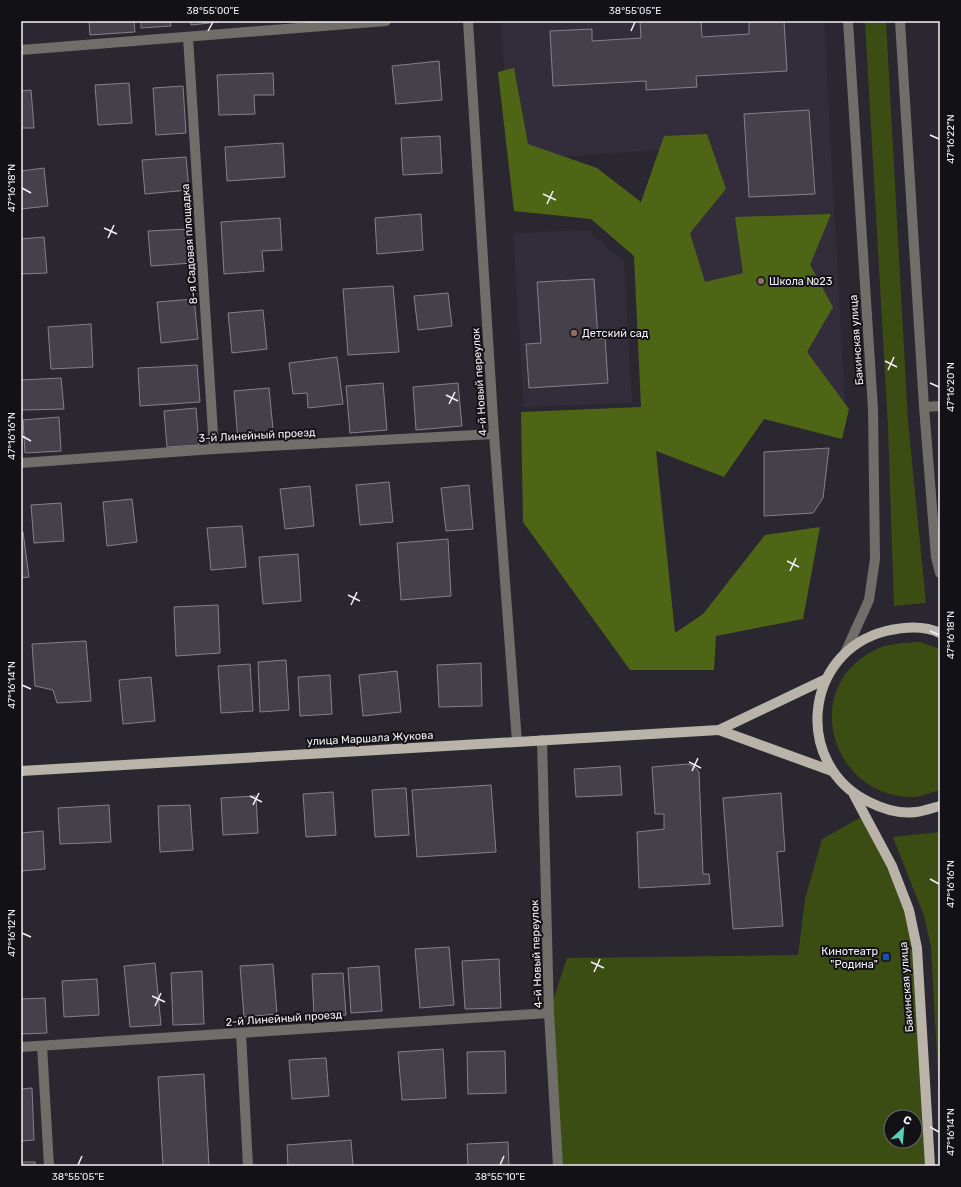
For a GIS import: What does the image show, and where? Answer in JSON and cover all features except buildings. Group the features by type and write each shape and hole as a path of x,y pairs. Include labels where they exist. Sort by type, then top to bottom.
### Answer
{"main road":[{"path":"940,633 934,630 903,627 872,635 845,653 826,679 817,710 819,742 832,771 854,795 884,809 916,812 940,806"},
{"name":"улица Маршала Жукова","path":"21,771 719,730 826,679"},
{"name":"улица Маршала Жукова","path":"719,730 832,771"},
{"name":"Бакинская улица","path":"854,795 892,866 909,910 917,948 930,1166"}],"street":[{"path":"21,50 386,21"},
{"name":"4-й Новый переулок","path":"468,21 494,434 517,742"},
{"name":"Бакинская улица","path":"845,653 868,600 875,559 873,409 848,21"},
{"path":"900,21 924,407 936,557 940,573"},
{"name":"8-я Садовая площадка","path":"188,37 214,449"},
{"path":"924,407 940,406"},
{"name":"3-й Линейный проезд","path":"21,463 214,449 494,434"},
{"name":"4-й Новый переулок","path":"542,740 550,1013 558,1166"},
{"name":"2-й Линейный проезд","path":"21,1047 550,1013"},
{"path":"241,1033 248,1166"},
{"path":"42,1046 49,1166"}],"shaded area":[{"name":"Школа №23","path":"501,21 824,21 845,402 694,411 676,149 510,160"},
{"name":"Детский сад","path":"587,230 624,262 632,403 524,407 513,233"}],"green space":[{"path":"865,21 886,21 908,421 926,603 894,606 888,427"},
{"path":"514,68 528,144 597,168 641,202 664,136 707,134 726,189 690,233 705,282 743,273 735,217 831,214 810,265 833,307 807,352 849,409 842,439 764,419 724,477 656,451 675,633 703,614 765,535 820,527 803,619 716,636 714,670 630,670 523,522 521,412 641,407 634,256 591,219 514,211 498,72"},
{"path":"920,642 940,649 940,790 913,797 885,792 862,780 845,761 835,738 832,714 837,690 850,668 878,648 896,644"},
{"path":"865,815 909,910 930,1166 558,1166 549,1013 567,958 798,955 805,899 822,839"},
{"path":"940,832 940,1114 931,947 924,916 893,837"}],"place":[{"name":"Школа №23","path":"761,281"},
{"name":"Детский сад","path":"574,333"},
{"name":"Кинотеатр \"Родина\"","path":"886,957"}]}
